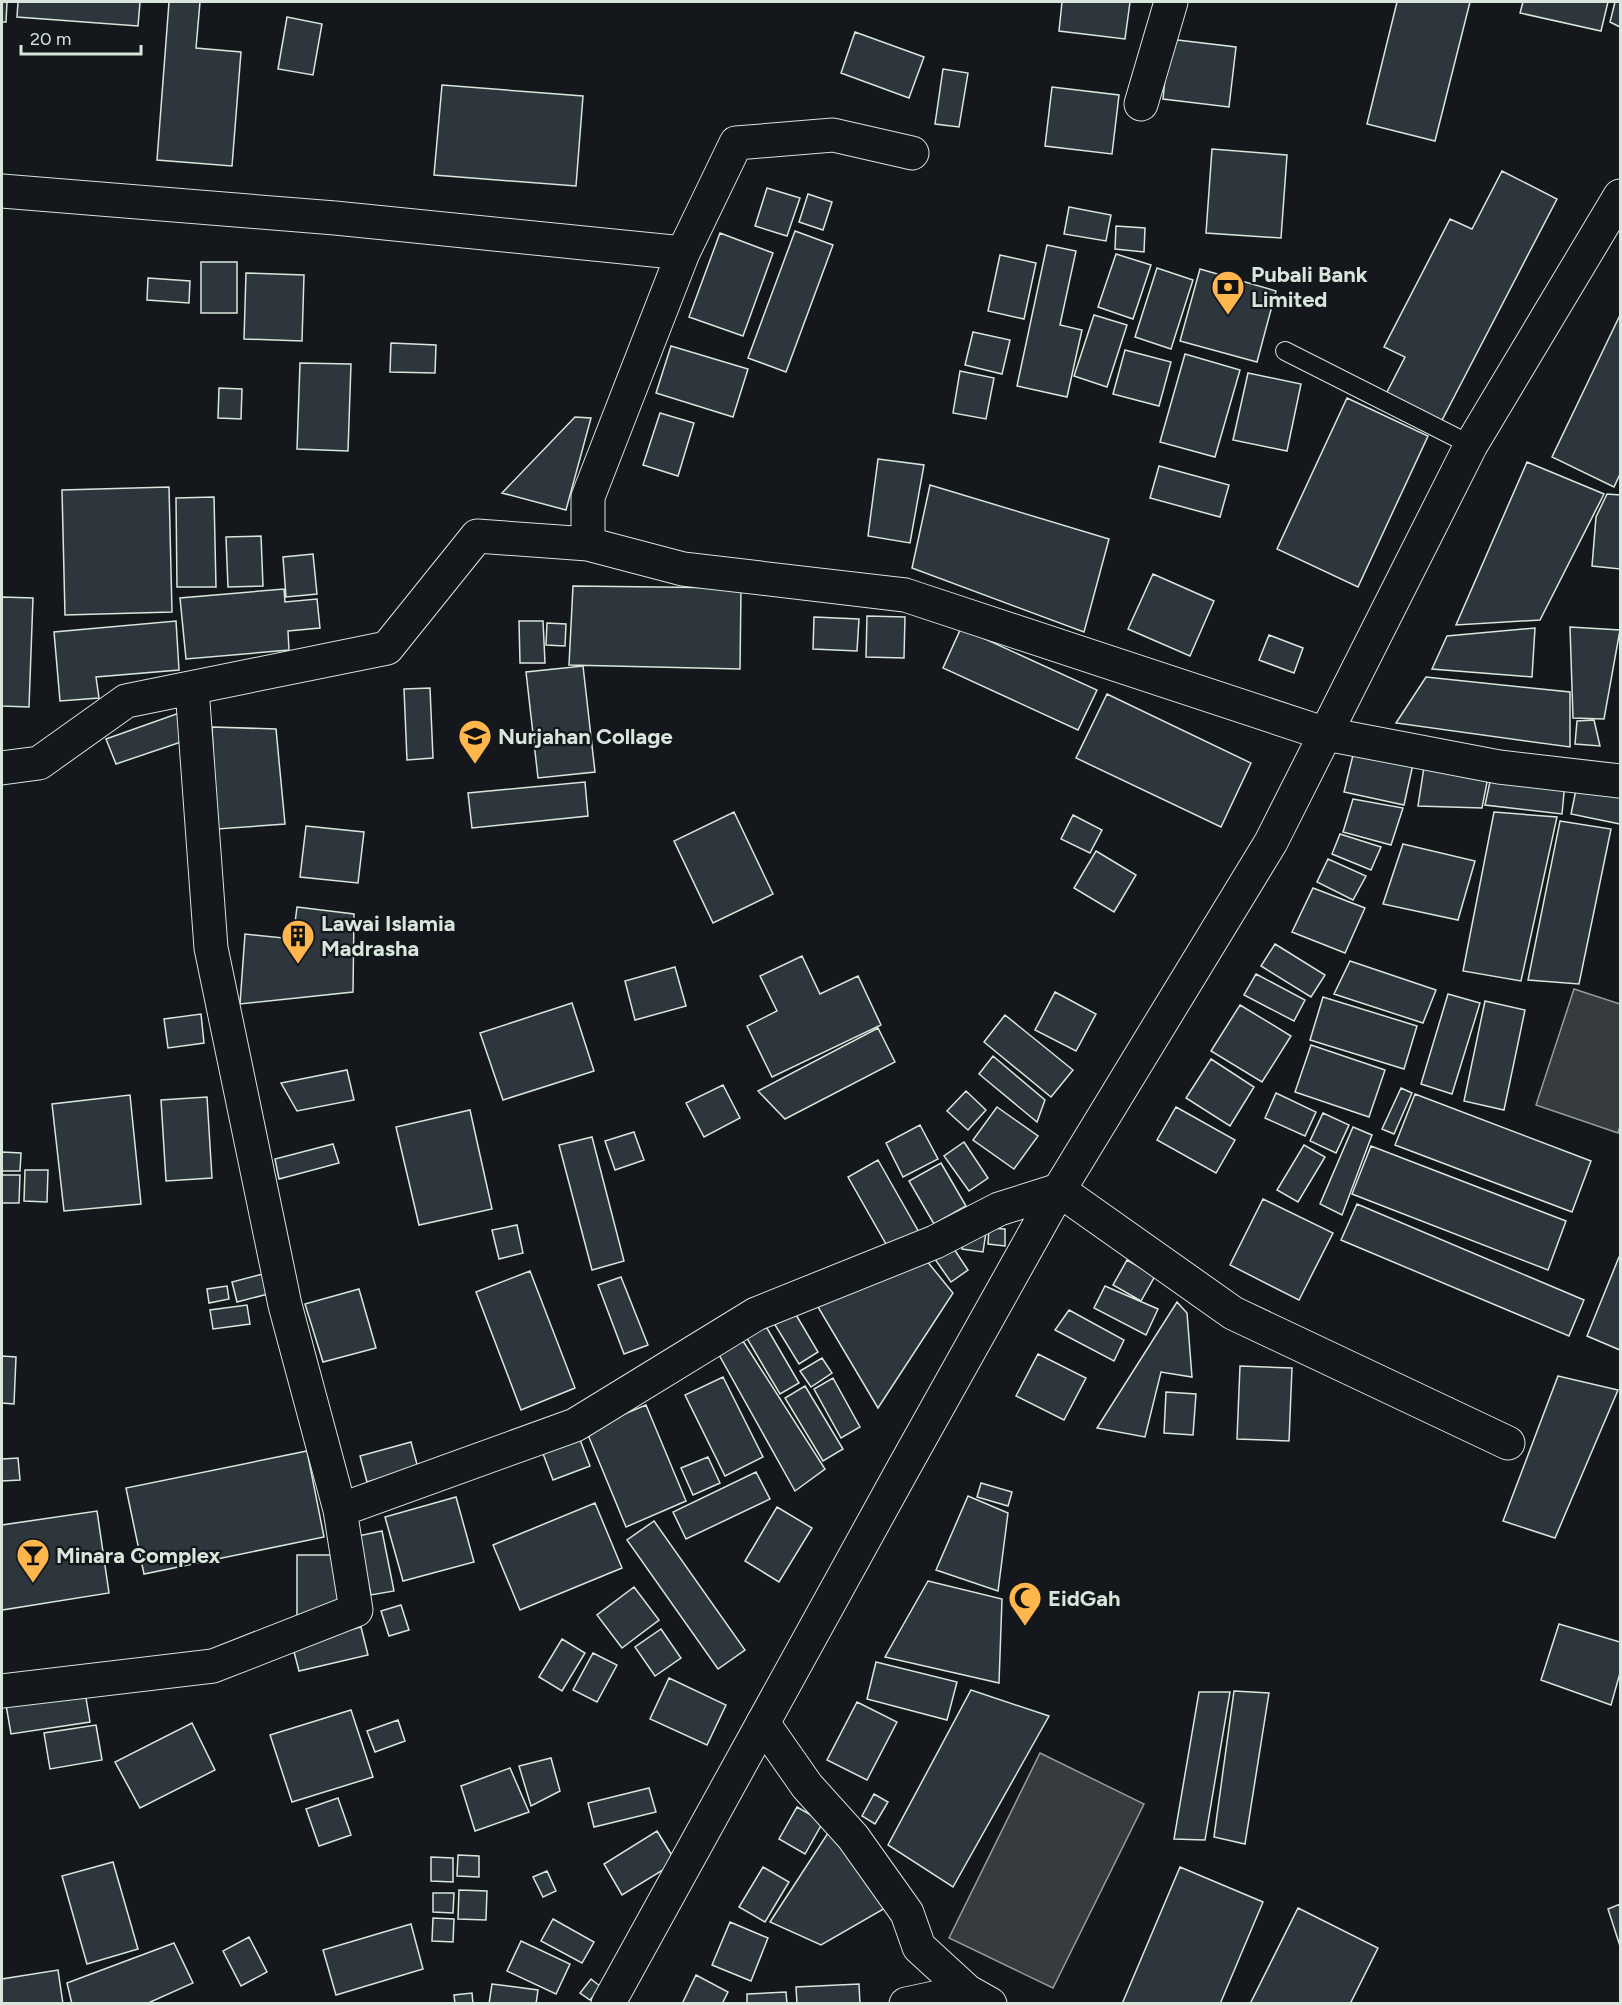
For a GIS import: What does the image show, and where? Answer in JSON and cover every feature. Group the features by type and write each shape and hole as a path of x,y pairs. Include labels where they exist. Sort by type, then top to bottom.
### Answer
{"main road":[{"path":"1141,104 1171,2"},
{"path":"588,544 588,497 683,253 736,143 833,135 912,153"},
{"path":"2,191 346,219 683,253"},
{"path":"608,2004 1059,1190 1271,842 1471,445 1620,196"},
{"path":"2,768 39,764 126,701 387,648 477,536 588,544 683,569 905,595 1326,734 1499,767 1620,781"},
{"path":"2,1690 213,1666 356,1611 340,1510 285,1305 211,948 192,688"},
{"path":"340,1510 575,1425 756,1314 935,1242 999,1209 1059,1190"},
{"path":"1059,1190 1233,1313 1508,1443"},
{"path":"763,1723 807,1786 853,1837 907,1913 919,1947 978,1997"},
{"path":"906,2004 978,1997"}],"lane":[{"path":"1285,351 1471,445"}],"shaded area":[{"path":"1574,989 1620,1004 1620,1126 1618,1133 1536,1105"},
{"path":"1040,1753 1144,1804 1053,1988 949,1938"}],"building":[{"path":"2,2 7,2 6,22 2,22"},
{"path":"18,2 140,2 138,26 17,17"},
{"path":"169,2 200,2 196,48 241,52 232,166 157,160"},
{"path":"1062,2 1130,2 1125,39 1059,31"},
{"path":"1397,2 1470,2 1435,141 1367,124"},
{"path":"1523,2 1608,2 1601,31 1520,13"},
{"path":"1615,2 1620,2 1620,27 1610,22"},
{"path":"287,17 322,24 313,75 278,69"},
{"path":"855,32 924,57 909,98 841,73"},
{"path":"1169,39 1236,47 1229,107 1163,99"},
{"path":"943,69 968,73 959,127 935,124"},
{"path":"442,85 583,96 576,186 434,175"},
{"path":"1052,87 1119,95 1112,154 1045,146"},
{"path":"1212,149 1287,155 1281,238 1206,233"},
{"path":"1502,171 1557,199 1440,424 1385,396 1405,357 1384,347 1450,219 1472,229"},
{"path":"767,188 800,198 787,236 755,226"},
{"path":"808,194 832,202 823,230 799,222"},
{"path":"1069,207 1111,215 1106,241 1064,234"},
{"path":"1116,226 1145,228 1144,252 1115,249"},
{"path":"795,231 833,245 786,372 748,358"},
{"path":"720,233 773,253 743,336 689,317"},
{"path":"1047,245 1076,251 1060,325 1082,330 1067,397 1017,386"},
{"path":"1116,254 1151,265 1133,319 1098,307"},
{"path":"1000,255 1036,263 1024,319 988,311"},
{"path":"201,262 237,262 237,313 201,313"},
{"path":"1157,268 1193,280 1171,349 1135,337"},
{"name":"Pubali Bank Limited","path":"1200,269 1276,291 1257,362 1180,341"},
{"path":"246,273 304,275 302,341 244,339"},
{"path":"148,278 190,281 189,303 147,300"},
{"path":"1094,315 1127,325 1107,387 1074,376"},
{"path":"1620,315 1620,474 1614,487 1552,457"},
{"path":"973,332 1010,340 1002,374 965,365"},
{"path":"391,343 436,345 435,373 390,372"},
{"path":"671,346 748,369 733,417 656,393"},
{"path":"1125,350 1171,362 1159,406 1113,394"},
{"path":"1185,354 1240,370 1215,457 1160,442"},
{"path":"300,363 351,364 348,451 297,449"},
{"path":"960,371 994,378 986,419 953,413"},
{"path":"1248,373 1301,384 1287,451 1233,440"},
{"path":"219,388 242,389 241,419 218,418"},
{"path":"1347,398 1428,436 1358,587 1277,549"},
{"path":"660,413 694,423 678,476 643,465"},
{"path":"575,417 591,418 566,510 502,493"},
{"path":"878,459 924,465 910,543 868,536"},
{"path":"1527,462 1604,494 1540,620 1456,625"},
{"path":"1159,466 1229,485 1220,517 1150,498"},
{"path":"930,485 1109,539 1084,632 912,568"},
{"path":"169,487 172,612 65,615 62,490"},
{"path":"1607,494 1620,495 1620,569 1592,566 1596,517"},
{"path":"214,497 216,587 177,587 176,498"},
{"path":"261,536 263,586 228,587 226,537"},
{"path":"313,554 317,594 286,597 283,557"},
{"path":"1153,574 1214,601 1190,656 1128,629"},
{"path":"573,586 741,588 740,669 569,665"},
{"path":"284,589 285,602 317,599 320,628 288,631 289,650 186,659 180,598"},
{"path":"2,597 33,598 29,707 2,706"},
{"path":"867,616 905,617 904,658 866,657"},
{"path":"814,617 859,619 857,651 813,649"},
{"path":"176,621 179,670 96,677 99,698 60,701 54,632"},
{"path":"519,621 543,621 545,663 520,663"},
{"path":"547,623 566,624 565,646 546,645"},
{"path":"1570,627 1620,630 1604,719 1573,718"},
{"path":"961,628 1097,690 1078,730 943,668"},
{"path":"1535,628 1532,677 1432,669 1447,636"},
{"path":"1269,635 1303,648 1294,673 1259,660"},
{"path":"583,666 595,772 538,778 526,672"},
{"path":"1426,677 1570,692 1570,747 1396,723"},
{"path":"430,688 433,758 407,760 404,689"},
{"path":"1107,694 1251,763 1221,827 1076,758"},
{"path":"182,712 184,741 116,764 106,739"},
{"path":"1594,720 1600,746 1575,744 1577,721"},
{"path":"212,727 276,729 285,824 217,829"},
{"path":"1354,751 1413,764 1404,805 1344,792"},
{"path":"1424,767 1489,772 1482,808 1418,806"},
{"path":"1491,777 1565,782 1562,814 1485,805"},
{"path":"1578,780 1620,790 1620,824 1571,814"},
{"path":"585,782 588,816 472,828 468,793"},
{"path":"1353,799 1403,808 1391,845 1343,832"},
{"path":"734,812 773,894 713,923 674,841"},
{"path":"1494,812 1557,817 1521,981 1463,971"},
{"path":"1073,815 1102,830 1090,853 1061,839"},
{"path":"1560,821 1611,829 1579,984 1528,980"},
{"path":"306,826 364,832 358,883 300,877"},
{"path":"1340,834 1381,847 1371,870 1332,854"},
{"path":"1403,844 1475,861 1458,920 1383,904"},
{"path":"1096,851 1136,875 1114,912 1074,888"},
{"path":"1328,859 1366,876 1353,900 1317,882"},
{"path":"1313,888 1365,908 1345,953 1292,932"},
{"name":"Lawai Islamia Madrasha","path":"297,907 354,914 353,992 240,1004 245,934 293,939"},
{"path":"1275,944 1325,975 1311,997 1261,966"},
{"path":"802,956 820,994 858,976 881,1025 772,1077 747,1026 777,1011 760,976"},
{"path":"1350,961 1436,990 1423,1023 1334,994"},
{"path":"675,967 686,1006 635,1020 625,981"},
{"path":"1256,974 1305,1000 1294,1021 1244,995"},
{"path":"1055,992 1096,1014 1076,1051 1035,1030"},
{"path":"1448,994 1480,1003 1452,1094 1421,1084"},
{"path":"1323,997 1417,1026 1404,1069 1310,1040"},
{"path":"1485,1001 1525,1010 1504,1110 1464,1101"},
{"path":"572,1003 594,1071 503,1100 480,1033"},
{"path":"1240,1005 1291,1036 1262,1082 1211,1051"},
{"path":"201,1014 204,1043 168,1048 164,1019"},
{"path":"1005,1015 1073,1070 1051,1097 984,1042"},
{"path":"878,1028 895,1062 785,1119 758,1091"},
{"path":"1311,1045 1385,1070 1369,1117 1295,1092"},
{"path":"993,1056 1045,1100 1037,1122 979,1074"},
{"path":"1211,1059 1254,1087 1230,1126 1186,1098"},
{"path":"347,1070 354,1100 297,1111 281,1083"},
{"path":"723,1085 740,1118 704,1137 686,1103"},
{"path":"1401,1088 1412,1093 1394,1134 1382,1129"},
{"path":"966,1091 986,1110 968,1130 947,1111"},
{"path":"1276,1093 1316,1112 1305,1136 1265,1118"},
{"path":"1415,1094 1591,1161 1572,1212 1395,1145"},
{"path":"130,1095 141,1204 64,1211 52,1104"},
{"path":"207,1097 212,1178 166,1181 161,1100"},
{"path":"997,1107 1038,1136 1014,1169 973,1140"},
{"path":"1176,1107 1235,1140 1216,1173 1157,1140"},
{"path":"470,1110 492,1209 419,1225 396,1127"},
{"path":"1323,1113 1349,1125 1336,1153 1310,1141"},
{"path":"920,1125 938,1159 903,1177 886,1143"},
{"path":"1353,1127 1372,1135 1342,1215 1320,1204"},
{"path":"634,1132 644,1160 615,1170 605,1141"},
{"path":"592,1137 624,1261 592,1270 559,1145"},
{"path":"964,1142 988,1178 969,1191 944,1156"},
{"path":"333,1144 339,1163 279,1179 275,1159"},
{"path":"1304,1145 1325,1157 1298,1202 1277,1190"},
{"path":"1371,1146 1566,1221 1548,1270 1352,1194"},
{"path":"2,1152 21,1153 20,1171 2,1171"},
{"path":"878,1160 920,1234 890,1251 848,1177"},
{"path":"941,1163 966,1206 934,1224 909,1181"},
{"path":"25,1170 48,1170 47,1202 24,1201"},
{"path":"2,1175 20,1175 19,1203 2,1203"},
{"path":"1263,1199 1333,1233 1299,1300 1230,1265"},
{"path":"1357,1204 1584,1300 1569,1336 1341,1240"},
{"path":"517,1225 523,1253 499,1259 492,1230"},
{"path":"989,1228 1005,1229 1005,1246 988,1244"},
{"path":"965,1229 986,1232 983,1252 962,1249"},
{"path":"948,1240 968,1270 951,1282 930,1252"},
{"path":"917,1249 953,1293 878,1408 818,1307"},
{"path":"1620,1257 1620,1350 1587,1336"},
{"path":"1127,1260 1155,1276 1141,1301 1113,1285"},
{"path":"530,1271 575,1388 521,1410 476,1292"},
{"path":"263,1274 268,1294 237,1302 232,1282"},
{"path":"621,1277 648,1345 624,1354 598,1285"},
{"path":"227,1286 229,1299 209,1303 207,1289"},
{"path":"1105,1286 1158,1309 1146,1335 1094,1308"},
{"path":"359,1289 376,1348 323,1362 305,1304"},
{"path":"1177,1302 1187,1313 1192,1377 1161,1372 1145,1437 1097,1428"},
{"path":"247,1305 250,1324 213,1329 210,1310"},
{"path":"792,1308 818,1352 799,1364 772,1320"},
{"path":"1069,1310 1124,1340 1114,1361 1055,1330"},
{"path":"764,1323 799,1383 780,1394 745,1335"},
{"path":"743,1341 825,1469 795,1491 718,1353"},
{"path":"1038,1354 1086,1378 1064,1420 1016,1396"},
{"path":"2,1356 16,1357 14,1404 2,1403"},
{"path":"822,1358 832,1373 811,1387 800,1371"},
{"path":"1240,1366 1292,1368 1289,1441 1237,1439"},
{"path":"1558,1376 1618,1390 1555,1538 1503,1521"},
{"path":"723,1377 763,1457 725,1476 685,1395"},
{"path":"833,1378 860,1427 841,1438 814,1389"},
{"path":"805,1386 843,1449 823,1461 785,1398"},
{"path":"1166,1392 1196,1394 1193,1435 1164,1433"},
{"path":"646,1405 686,1501 626,1527 586,1430"},
{"path":"579,1437 590,1466 553,1480 542,1451"},
{"path":"411,1442 418,1468 367,1482 360,1456"},
{"path":"307,1451 324,1537 144,1574 126,1488"},
{"path":"708,1457 720,1483 693,1495 681,1468"},
{"path":"18,1458 20,1480 2,1481 2,1459"},
{"path":"756,1472 770,1499 686,1539 673,1512"},
{"path":"981,1483 1012,1492 1008,1506 977,1497"},
{"path":"968,1496 1008,1513 998,1591 936,1570"},
{"path":"456,1497 474,1562 403,1581 385,1517"},
{"path":"595,1503 622,1568 520,1610 493,1545"},
{"path":"777,1507 812,1528 779,1582 745,1561"},
{"path":"97,1511 109,1593 2,1610 2,1525"},
{"path":"654,1521 745,1650 718,1669 627,1540"},
{"path":"382,1531 394,1591 371,1595 358,1536"},
{"path":"297,1555 338,1555 338,1616 297,1616"},
{"path":"928,1581 1002,1599 999,1683 885,1657"},
{"path":"634,1587 659,1620 622,1648 597,1615"},
{"path":"401,1605 409,1630 389,1636 381,1611"},
{"path":"1559,1624 1620,1642 1620,1673 1611,1705 1541,1680"},
{"path":"361,1627 368,1655 299,1671 292,1644"},
{"path":"661,1629 681,1658 655,1676 635,1647"},
{"path":"562,1639 585,1653 562,1691 539,1677"},
{"path":"593,1653 617,1665 597,1702 573,1690"},
{"path":"876,1662 957,1682 947,1720 867,1699"},
{"path":"669,1678 726,1705 707,1745 650,1719"},
{"path":"971,1690 1049,1716 953,1887 888,1845"},
{"path":"1234,1691 1269,1693 1245,1844 1214,1837"},
{"path":"85,1692 90,1722 11,1734 6,1705"},
{"path":"1199,1692 1230,1692 1205,1840 1174,1839"},
{"path":"857,1702 897,1722 867,1780 827,1760"},
{"path":"351,1710 373,1777 292,1802 270,1735"},
{"path":"398,1720 405,1741 375,1752 367,1731"},
{"path":"192,1723 215,1770 140,1808 115,1762"},
{"path":"96,1725 102,1760 50,1769 44,1733"},
{"path":"551,1758 560,1791 531,1806 519,1766"},
{"path":"510,1768 529,1812 475,1831 461,1786"},
{"path":"649,1788 656,1812 594,1827 588,1803"},
{"path":"874,1794 888,1802 875,1824 862,1816"},
{"path":"338,1798 351,1835 319,1846 306,1809"},
{"path":"797,1807 823,1822 805,1854 779,1839"},
{"path":"657,1831 676,1862 622,1895 604,1864"},
{"path":"828,1833 855,1852 887,1907 821,1945 770,1922"},
{"path":"458,1855 479,1856 479,1877 457,1876"},
{"path":"431,1857 453,1858 453,1882 431,1881"},
{"path":"113,1862 138,1949 87,1964 62,1876"},
{"path":"763,1867 789,1882 765,1922 739,1907"},
{"path":"1180,1867 1263,1902 1220,2004 1122,2004"},
{"path":"547,1871 556,1891 543,1897 533,1877"},
{"path":"459,1890 487,1891 486,1920 458,1919"},
{"path":"433,1893 454,1893 453,1913 433,1912"},
{"path":"1620,1904 1620,1946 1608,1909"},
{"path":"1298,1908 1378,1948 1350,2004 1250,2004"},
{"path":"433,1918 454,1919 453,1942 432,1941"},
{"path":"553,1919 594,1942 582,1963 541,1941"},
{"path":"730,1922 768,1938 751,1981 712,1965"},
{"path":"411,1924 423,1969 336,1995 323,1950"},
{"path":"249,1937 267,1972 241,1986 223,1951"},
{"path":"521,1941 570,1964 556,1994 507,1971"},
{"path":"174,1943 193,1983 146,2004 72,2004 67,1983"},
{"path":"58,1970 63,2004 2,2004 2,1979"},
{"path":"696,1975 728,1992 722,2004 682,2004"},
{"path":"591,1979 601,1987 590,2000 580,1993"},
{"path":"492,1984 538,1990 536,2004 489,2004"},
{"path":"859,1984 860,2004 797,2004 796,1987"},
{"path":"786,1992 787,2004 747,2004 747,1994"},
{"path":"472,1993 473,2004 455,2004 454,1995"}],"place":[{"name":"Pubali Bank Limited","path":"1228,316"},
{"name":"Nurjahan Collage","path":"475,765"},
{"name":"Lawai Islamia Madrasha","path":"298,965"},
{"name":"Minara Complex","path":"33,1584"},
{"name":"EidGah","path":"1025,1627"}]}
